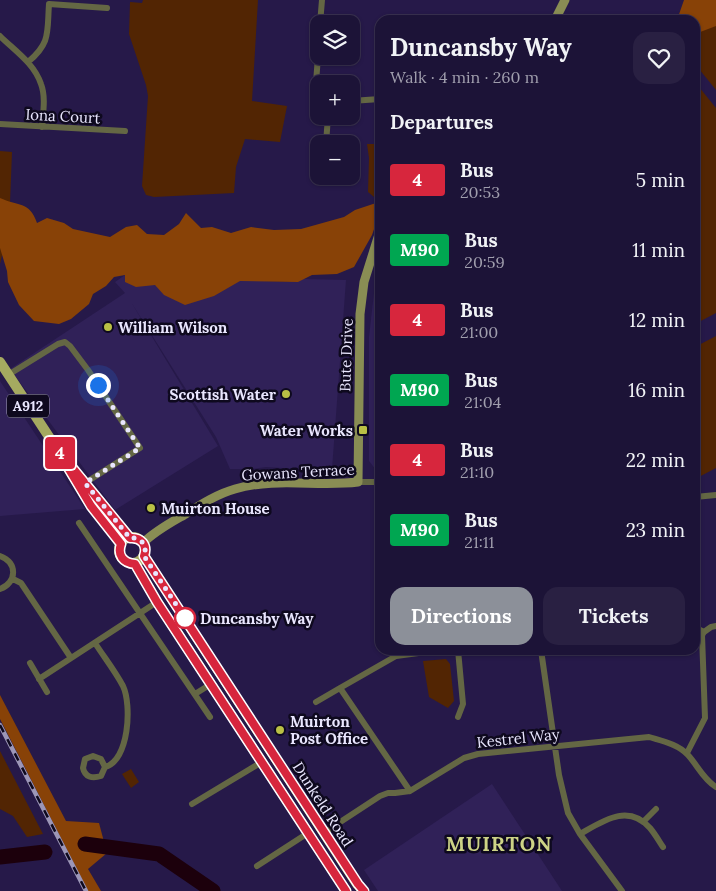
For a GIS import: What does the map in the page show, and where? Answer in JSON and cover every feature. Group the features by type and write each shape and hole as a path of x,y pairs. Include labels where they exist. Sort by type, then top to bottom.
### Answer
{"main road":[{"name":"A912","path":"0,362 57,449 91,506 121,544 119,552 123,560 135,564"},
{"name":"A912","path":"57,449 130,538 138,538 143,543"},
{"path":"121,544 130,538"},
{"path":"135,564 142,560 144,556 146,548 143,543"},
{"name":"Dunkeld Road","path":"144,556 219,669 298,795 364,891"},
{"name":"Dunkeld Road","path":"135,564 157,602 346,891"}],"street":[{"path":"321,15 322,0"},
{"path":"558,15 565,0"},
{"path":"28,62 39,54 44,46 49,4 107,8"},
{"path":"0,36 28,62 41,83 43,104 42,127"},
{"path":"360,100 375,99"},
{"name":"Iona Court","path":"0,124 125,131"},
{"name":"Bute Drive","path":"358,482 360,314 364,282 375,247"},
{"path":"8,376 58,344 65,342 88,370 140,448 85,483"},
{"name":"Gowans Terrace","path":"143,543 155,533 205,502 236,488 273,484 375,482"},
{"path":"700,498 716,496"},
{"path":"79,523 210,717"},
{"path":"0,556 11,563 14,572 13,579 8,585 0,589"},
{"path":"13,579 21,583 71,658"},
{"path":"39,679 157,602"},
{"path":"687,753 705,718 702,635 711,626 716,626"},
{"path":"700,630 704,632"},
{"path":"94,643 123,686 126,699 126,726 122,751 114,764 105,767"},
{"path":"316,702 396,656 402,655"},
{"path":"458,655 463,704 458,717"},
{"path":"543,655 561,788 568,813 580,834 622,891"},
{"path":"30,663 47,692"},
{"path":"195,694 211,684"},
{"path":"340,688 410,791"},
{"name":"Kestrel Way","path":"325,832 380,796 388,793 395,794 410,791 464,758 478,754 649,737 663,741 687,753 704,778 716,787"},
{"path":"192,804 262,762"},
{"path":"643,822 656,809"},
{"path":"580,834 612,817 631,815 650,828 663,847"},
{"path":"256,866 308,833"}],"shaded area":[{"path":"143,0 258,0 252,101 287,106 280,142 245,139 236,167 234,193 154,197 146,195 142,186 148,96 129,34 130,2 142,3"},
{"path":"684,0 716,0 716,26 700,32 700,15 679,15"},
{"path":"716,19 716,90 700,70 700,24"},
{"path":"700,88 716,108 716,313 700,321"},
{"path":"367,144 375,144 375,198 368,192 369,158"},
{"path":"0,151 12,152 10,203 6,238 0,264"},
{"path":"0,198 27,208 31,211 37,223 47,218 64,223 73,229 110,237 126,227 137,225 147,234 164,235 179,224 186,213 201,228 212,227 231,233 251,227 274,230 301,229 344,217 355,210 375,203 375,226 372,235 354,267 337,274 312,275 298,282 240,281 214,296 185,305 164,295 155,285 136,287 125,282 125,275 114,277 106,286 93,294 89,304 71,319 59,324 34,321 19,305 8,282 7,271 0,248"},
{"path":"125,275 286,282 303,279 346,280 332,469 330,471 266,467 230,469 216,437 131,302 218,446 115,510 10,369 125,293 115,282"},
{"path":"375,284 375,469 369,461 369,337"},
{"path":"716,336 716,468 700,476 700,344"},
{"path":"0,381 85,509 0,516"},
{"path":"446,659 450,664 454,701 448,708 429,697 423,661"},
{"path":"0,695 66,821 99,823 107,853 88,869 101,891 88,891 0,719"},
{"path":"0,751 43,834 27,837 13,816 0,809"},
{"path":"131,769 139,782 131,788 122,774"},
{"path":"492,784 562,891 378,891 364,870"}],"waterway":[{"path":"85,844 159,854 213,891"},
{"path":"0,857 45,852"}],"railway":[{"path":"0,725 86,891"}],"bus line":[{"name":"4","path":"346,891 157,602 135,564 130,564 123,560 119,552 121,544 91,506 57,449 130,538 134,537 142,541 146,548 144,556 219,669 298,795 364,891"}],"place":[{"name":"William Wilson","path":"108,327"},
{"name":"Scottish Water","path":"286,394"},
{"name":"Water Works","path":"363,430"},
{"name":"Muirton House","path":"151,508"},
{"name":"Duncansby Way","path":"185,618"},
{"name":"Muirton Post Office","path":"280,730"}],"district":[{"name":"MUIRTON","path":"499,843"}],"route":[{"path":"98,385 140,448 85,483 130,538 134,537 142,541 146,548 144,556 187,621 185,618"}]}
